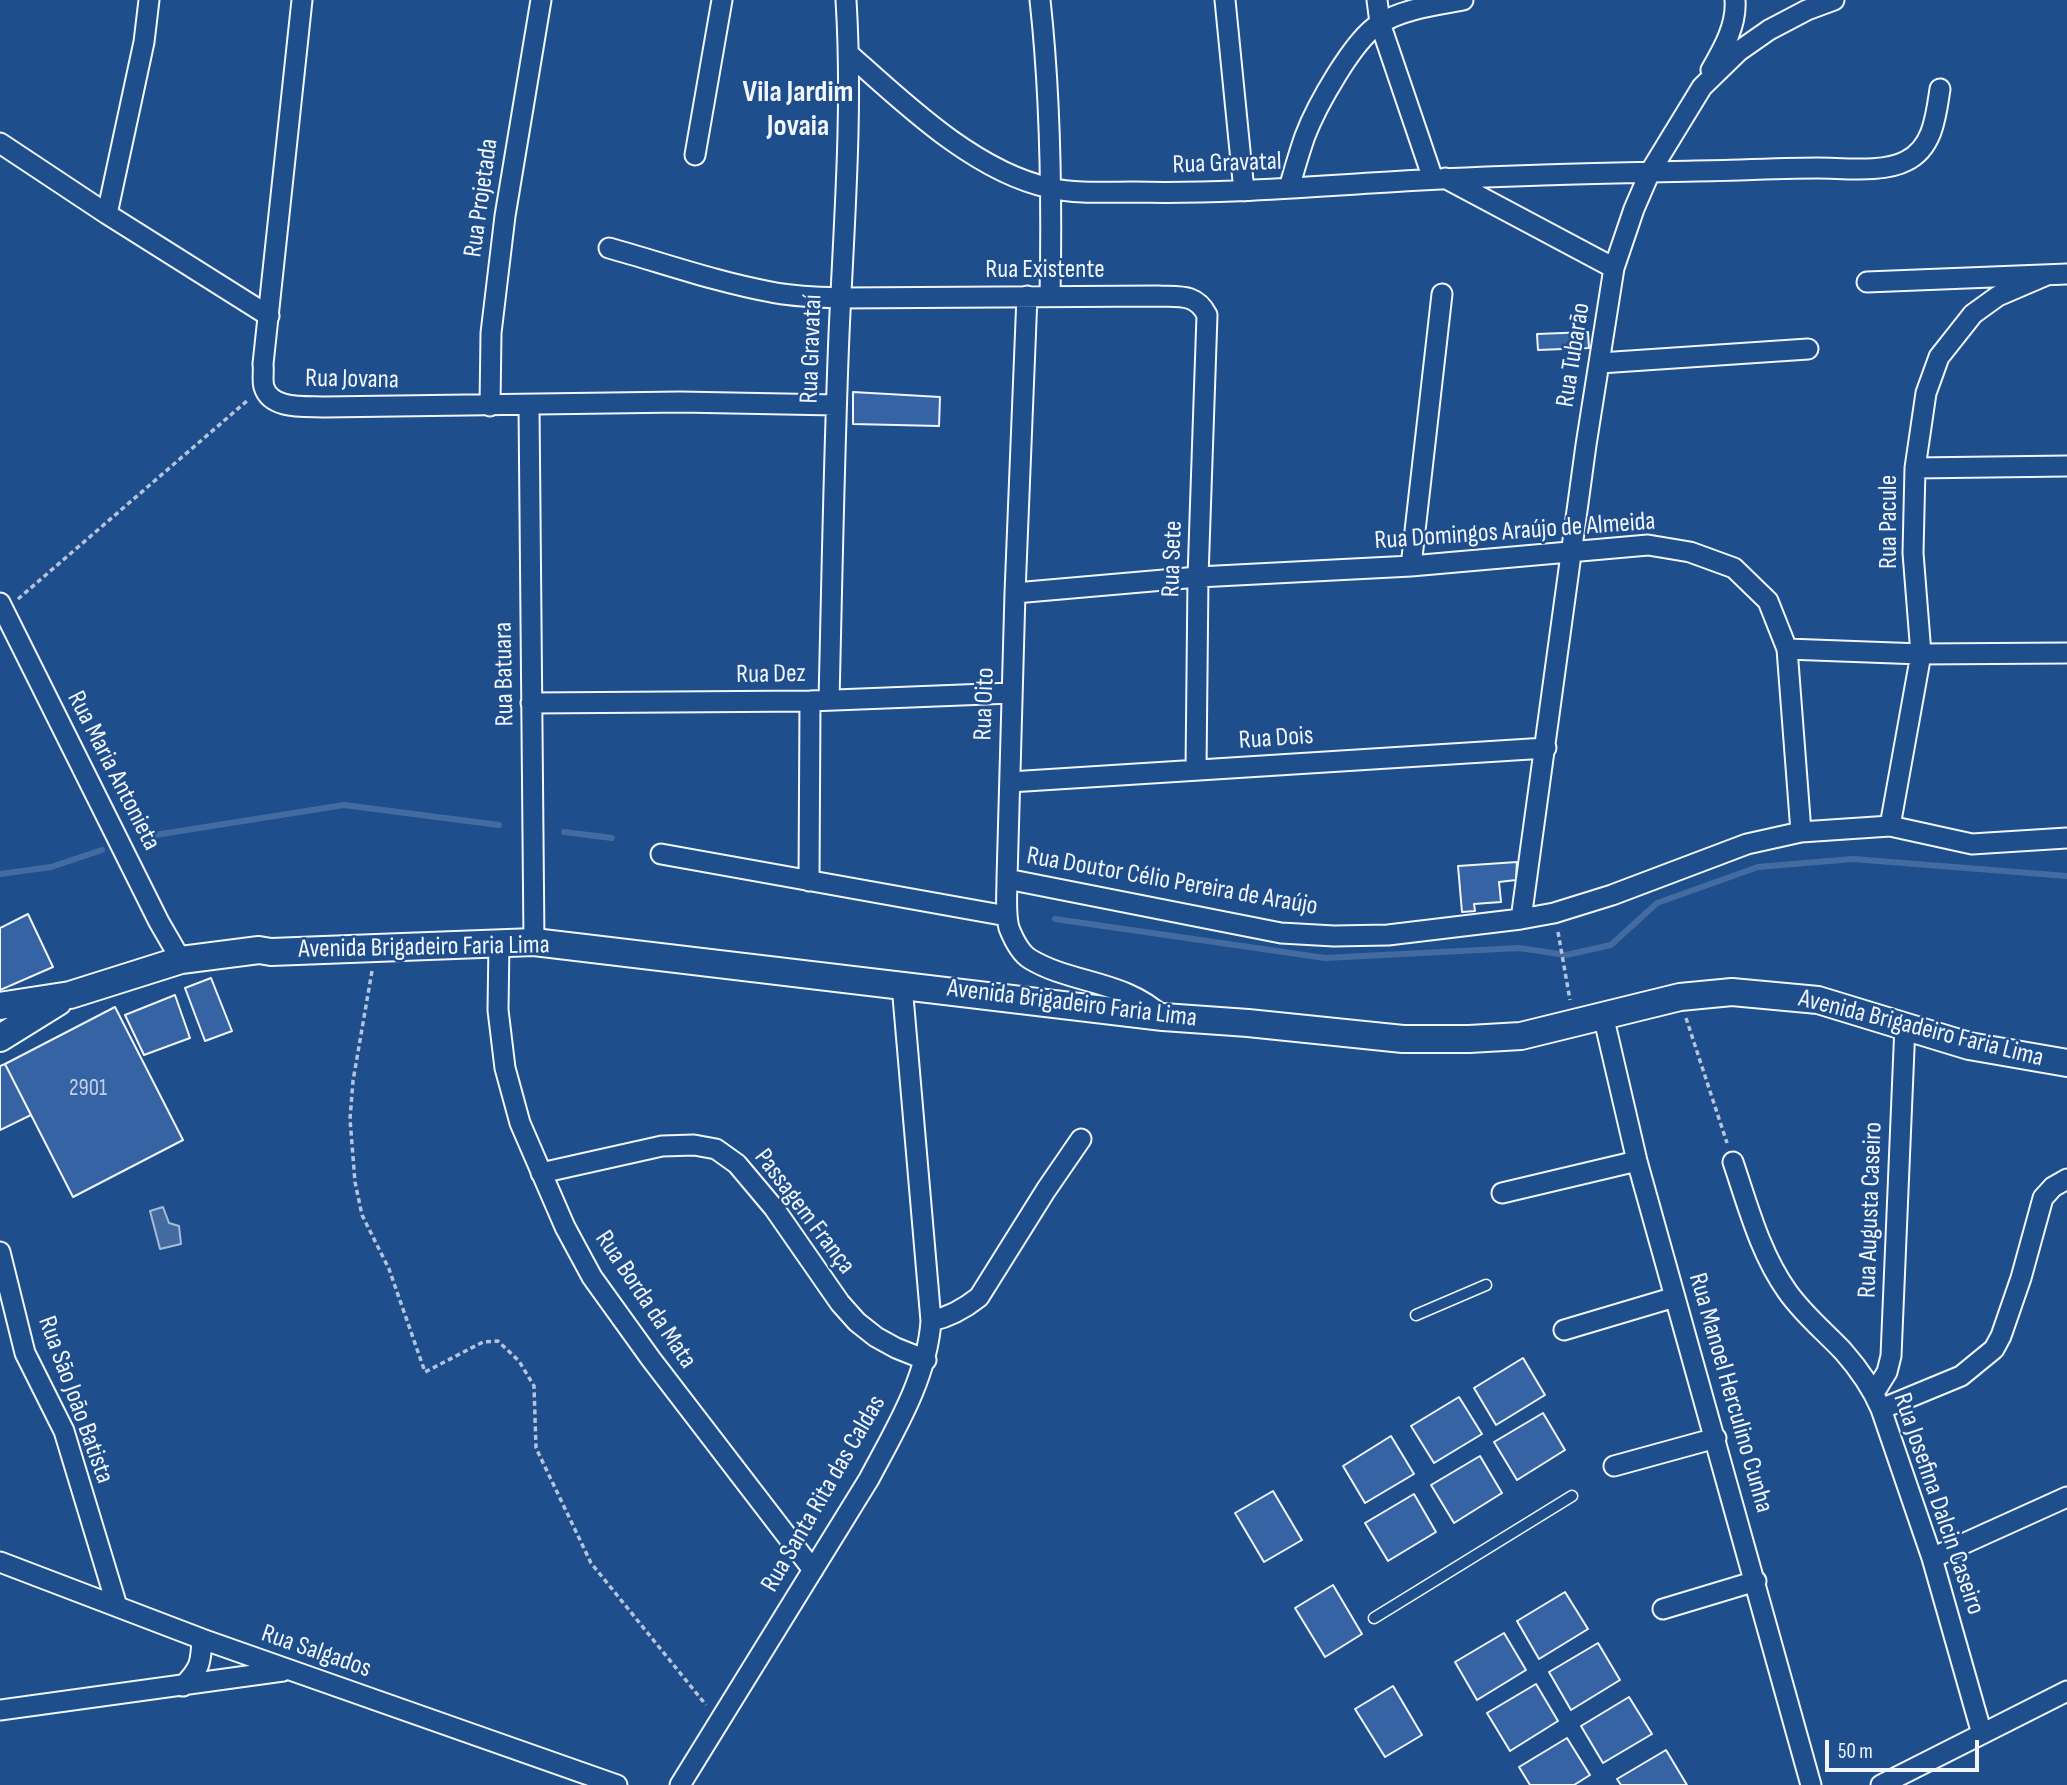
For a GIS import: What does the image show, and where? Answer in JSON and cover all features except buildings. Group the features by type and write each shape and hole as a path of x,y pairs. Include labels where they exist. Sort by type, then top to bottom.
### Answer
{"main road":[{"name":"Avenida Brigadeiro Faria Lima","path":"0,1006 70,995 180,960 259,950 271,952 534,942 1163,1017 1403,1039 1521,1036 1680,997 1732,992 1818,1000 1969,1046 2067,1063"},
{"name":"Avenida Brigadeiro Faria Lima","path":"0,1038 70,995"}],"street":[{"path":"107,214 144,42 149,0"},
{"path":"264,387 263,364 302,0"},
{"name":"Rua Projetada","path":"490,406 491,333 505,216 541,0"},
{"path":"695,155 722,0"},
{"name":"Rua Gravataí","path":"809,881 841,298 849,54 846,0"},
{"path":"1040,0 1048,69 1050,296"},
{"path":"1225,0 1244,191"},
{"path":"1377,0 1380,23 1439,178 1614,268"},
{"path":"1289,188 1306,134 1333,83 1360,41 1380,23 1417,9 1463,0"},
{"path":"1702,87 1730,31 1735,0"},
{"path":"1702,87 1739,51 1769,30 1807,10 1834,0"},
{"name":"Rua Gravatal","path":"849,54 922,119 967,151 1011,174 1050,188 1166,193 1244,191 1439,178 1868,168 1905,162 1921,151 1931,134 1940,89"},
{"name":"Rua Tubarão","path":"1521,919 1586,445 1614,268 1650,172 1702,87"},
{"path":"0,143 270,316"},
{"name":"Rua Existente","path":"609,248 772,292 841,298 1190,298 1201,304 1206,315 1206,350"},
{"path":"1867,282 2067,274"},
{"name":"Rua Pacule","path":"1890,826 1921,654 1913,553 1915,468 1926,393 1939,357 1973,314 1998,296 2047,275"},
{"path":"1411,566 1442,294"},
{"name":"Rua Oito","path":"1027,296 1015,593 1007,916 1015,941 1027,958 1126,993 1150,1004 1163,1017"},
{"path":"1600,363 1808,349"},
{"name":"Rua Sete","path":"1196,770 1198,577 1206,350"},
{"name":"Rua Jovana","path":"264,387 271,399 286,405 325,407 680,402 836,405"},
{"name":"Rua Batuara","path":"529,406 534,942"},
{"path":"1915,468 2067,466"},
{"name":"Rua Domingos Araújo de Almeida","path":"1015,593 1198,577 1411,566 1648,545 1690,552 1734,568 1768,601 1787,649 1801,832"},
{"name":"Rua Maria Antonieta","path":"2,608 180,960"},
{"path":"1787,649 1921,654 2067,653"},
{"name":"Rua Dez","path":"531,703 820,700 1012,693"},
{"name":"Rua Dois","path":"1010,782 1546,748"},
{"name":"Rua Doutor Célio Pereira de Araújo","path":"1007,879 1281,933 1388,935 1554,913 1612,895 1747,844 1801,832 1890,826 1972,844 2067,838"},
{"path":"661,854 1007,916"},
{"name":"Rua Borda da Mata","path":"499,942 498,1010 505,1069 520,1123 565,1227 592,1277 813,1570"},
{"name":"Rua Santa Rita das Caldas","path":"680,1785 869,1479 897,1426 926,1360 931,1321 902,985"},
{"name":"Rua Manoel Herculino Cunha","path":"1603,1014 1637,1161 1811,1785"},
{"name":"Rua Augusta Caseiro","path":"1877,1401 1891,1356 1905,1025"},
{"path":"931,1321 948,1317 979,1297 1081,1139"},
{"name":"Passagem França","path":"541,1173 662,1146 694,1145 716,1149 737,1164 759,1190 840,1303 857,1322 876,1337 926,1360"},
{"path":"1502,1193 1637,1161"},
{"name":"Rua Josefina Dalcin Caseiro","path":"1733,1162 1756,1230 1786,1289 1807,1315 1844,1352 1877,1401 1932,1558 1982,1734"},
{"path":"1877,1401 1961,1376 1994,1349 2021,1278 2043,1198 2053,1187 2067,1179"},
{"name":"Rua São João Batista","path":"0,1252 25,1353 64,1431 117,1606"},
{"path":"1564,1330 1675,1297"},
{"path":"1614,1466 1716,1438"},
{"path":"1932,1558 2067,1497"},
{"name":"Rua Salgados","path":"0,1562 202,1639 617,1785"},
{"path":"1662,1609 1756,1581"},
{"path":"183,1686 200,1665 202,1639"},
{"path":"0,1710 288,1670"},
{"path":"1881,1785 2067,1691"}],"lane":[{"path":"1416,1315 1486,1285"},
{"path":"1374,1618 1572,1496"}],"path":[{"path":"2,608 264,387"},
{"path":"1557,928 1575,1023"},
{"path":"377,947 353,1081 350,1119 355,1182 362,1215 389,1269 425,1372 483,1342 498,1341 519,1361 534,1386 536,1448 591,1563 718,1720"},
{"path":"1680,997 1733,1162"}],"water":[{"path":"163,1207 169,1223 179,1226 181,1244 160,1249 150,1211"}],"waterway":[{"path":"155,835 344,805 499,825"},
{"path":"564,832 612,838"},
{"path":"0,874 51,867 102,850"},
{"path":"1055,919 1325,958 1519,948 1566,955 1611,945 1657,903 1758,867 1853,859 2067,876"}],"district":[{"name":"Vila Jardim Jovaia","path":"798,110"}]}
